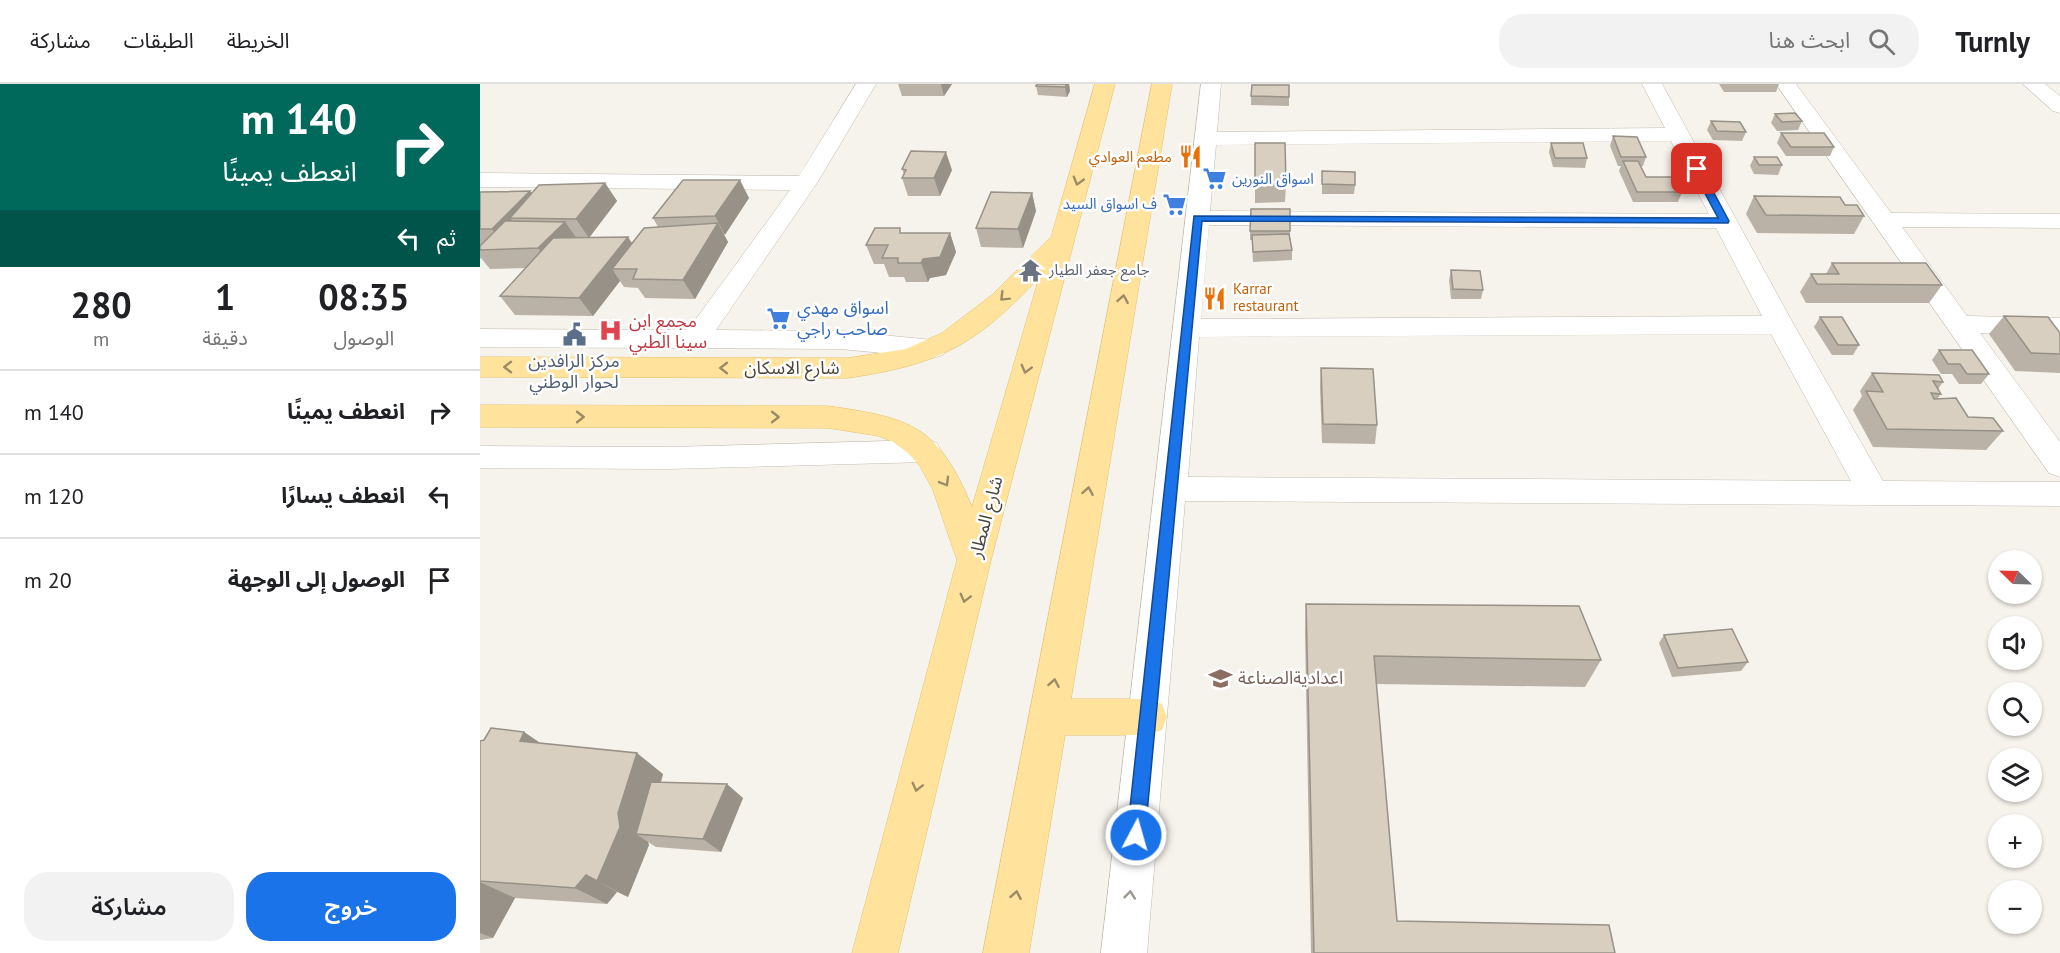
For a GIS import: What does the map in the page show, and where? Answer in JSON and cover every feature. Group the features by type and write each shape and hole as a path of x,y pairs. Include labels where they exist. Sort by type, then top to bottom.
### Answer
{"main road":[{"name":"شارع المطار","path":"875,953 974,560 1105,84"},
{"path":"1006,953 1162,84"},
{"name":"شارع الاسكان","path":"480,367 848,368 888,363 933,349 987,314 1061,241"},
{"path":"530,417 550,404 561,392 566,381 563,371 558,367"},
{"path":"625,417 621,414 618,404 622,392 633,380 653,368"},
{"path":"480,417 828,417 874,423 904,434 926,451 949,487 974,560"},
{"path":"1048,717 1148,717"}],"street":[{"path":"696,339 806,183 866,84"},
{"path":"1124,953 1211,84"},
{"path":"1652,84 1780,325 1874,493"},
{"path":"1786,84 2060,465"},
{"path":"2033,84 2060,107"},
{"path":"1205,139 1678,134"},
{"path":"480,180 806,183"},
{"path":"1197,218 1724,221"},
{"path":"1884,220 2060,222"},
{"path":"1959,324 2060,327"},
{"path":"1186,327 1780,325"},
{"path":"480,338 841,340 933,349"},
{"path":"480,457 669,458 926,451"},
{"path":"1170,489 2060,494"}],"building":[{"path":"1037,84 1067,84 1065,87 1036,86"},
{"path":"1252,85 1289,85 1289,97 1251,96"},
{"path":"1795,113 1802,121 1782,122 1775,114"},
{"path":"1711,121 1740,122 1746,132 1717,131"},
{"path":"1781,133 1824,133 1834,147 1791,147"},
{"path":"1613,136 1637,137 1646,157 1621,157"},
{"path":"1255,143 1285,143 1286,184 1255,184"},
{"path":"1551,143 1583,143 1587,158 1555,158"},
{"path":"911,151 946,152 934,178 902,178 906,170 902,169"},
{"path":"1754,157 1777,157 1782,165 1759,165"},
{"path":"1623,161 1638,161 1646,177 1674,177 1682,192 1637,192"},
{"path":"1322,171 1355,172 1355,185 1322,184"},
{"path":"683,180 740,180 715,216 653,218"},
{"path":"605,183 576,219 510,218 539,185"},
{"path":"530,191 492,229 480,229 480,192"},
{"path":"991,192 1032,193 1018,229 976,228"},
{"path":"1754,196 1840,197 1845,205 1857,205 1864,216 1766,215"},
{"path":"1251,209 1290,209 1290,231 1250,231"},
{"path":"505,221 565,222 538,248 480,250 480,246"},
{"path":"718,223 683,280 633,279 637,269 612,269 644,228"},
{"path":"875,228 900,228 900,233 950,233 940,257 923,259 921,263 898,263 898,258 882,258 888,245 866,245"},
{"path":"1289,234 1292,250 1253,252 1252,235"},
{"path":"628,237 579,298 500,296 553,238"},
{"path":"1832,263 1926,263 1942,285 1817,284 1811,274 1839,274"},
{"path":"1451,270 1480,271 1483,290 1453,289"},
{"path":"2004,316 2048,317 2060,333 2060,354 2031,353"},
{"path":"1820,317 1842,317 1859,345 1838,345"},
{"path":"1939,350 1972,350 1989,374 1967,374 1960,364 1948,364"},
{"path":"1321,368 1373,369 1377,425 1323,424"},
{"path":"1872,373 1939,375 1943,382 1933,381 1941,394 1931,393 1934,399 1956,398 1968,417 1993,418 2003,431 1887,429 1866,391 1883,392"},
{"path":"1306,604 1579,606 1601,660 1374,656 1397,921 1609,925 1615,953 1314,953"},
{"path":"1732,629 1748,662 1678,668 1664,635"},
{"path":"491,728 524,732 520,741 637,753 618,813 620,827 597,881 586,875 575,888 480,881 480,741 484,740"},
{"path":"651,782 727,784 703,839 636,834"}],"place":[{"name":"مطعم العوادي","path":"1190,157"},
{"name":"اسواق النورين","path":"1214,179"},
{"name":"ف اسواق السيد","path":"1175,204"},
{"name":"جامع جعفر الطيار","path":"1031,270"},
{"name":"Karrar restaurant","path":"1215,298"},
{"name":"اسواق مهدي صاحب راجي","path":"779,318"},
{"name":"مجمع ابن سينا الطبي","path":"611,331"},
{"name":"مركز الرافدين لحوار الوطني","path":"574,335"},
{"name":"اعداديةالصناعة","path":"1220,678"}],"route":[{"path":"1136,835 1197,218 1724,221 1697,169"}]}
